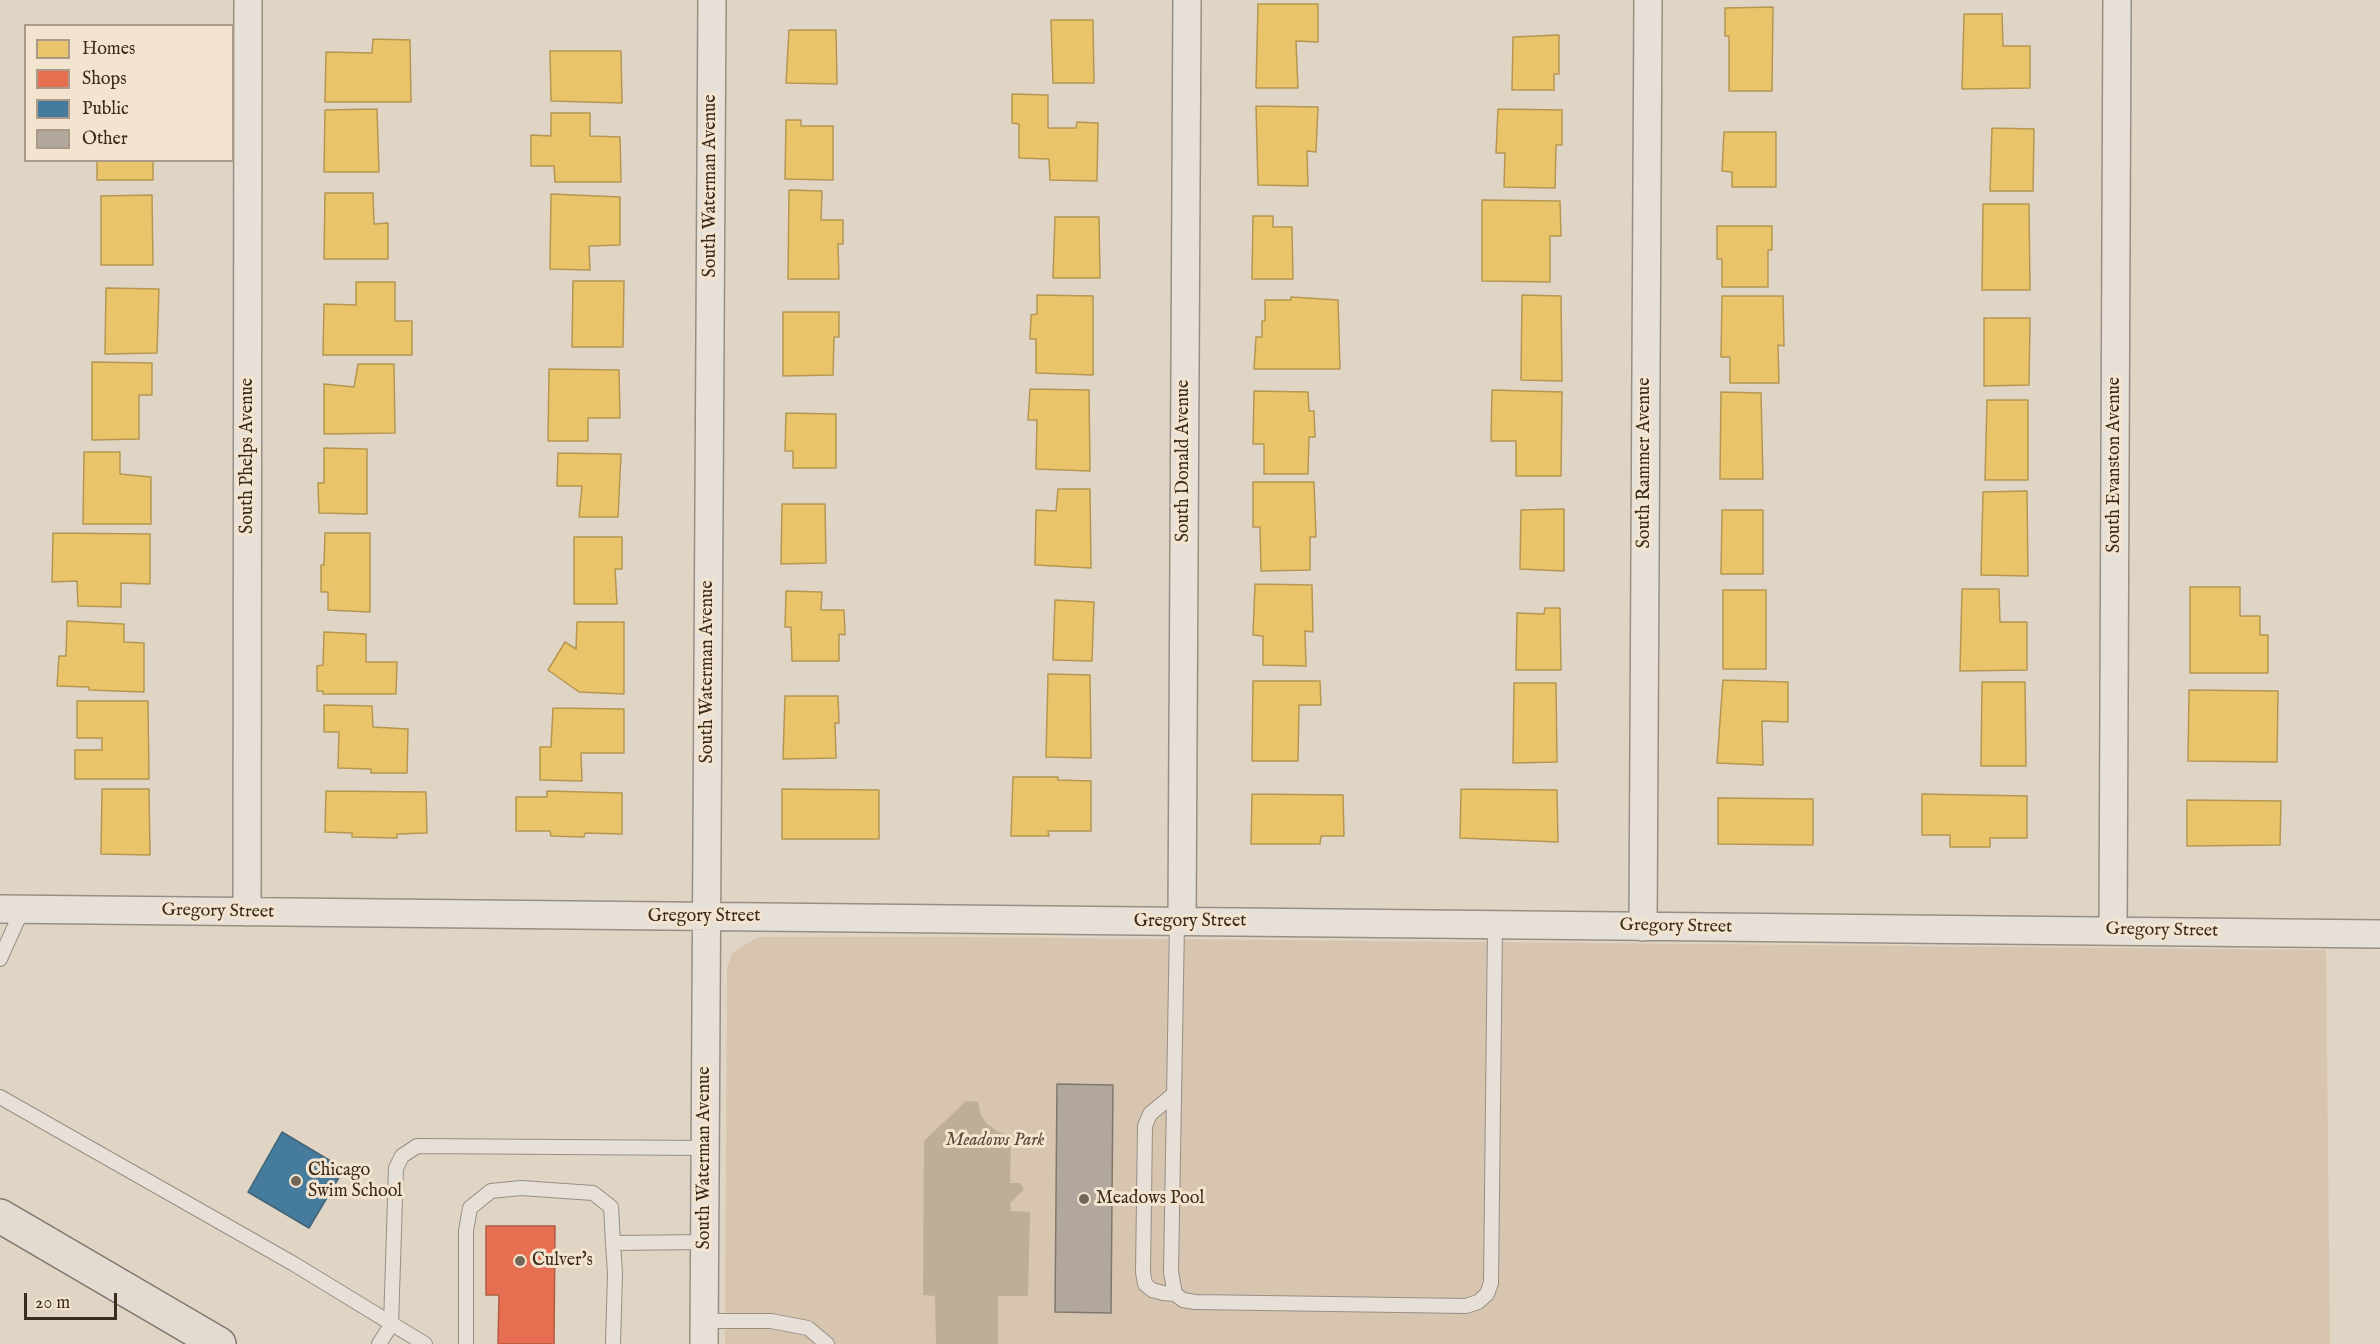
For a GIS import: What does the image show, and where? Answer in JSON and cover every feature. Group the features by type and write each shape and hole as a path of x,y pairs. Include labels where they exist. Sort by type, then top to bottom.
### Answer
{"main road":[{"path":"0,1216 219,1344"}],"street":[{"name":"South Phelps Avenue","path":"247,912 248,0"},
{"name":"South Waterman Avenue","path":"704,1332 712,0"},
{"name":"South Donald Avenue","path":"1180,922 1187,0"},
{"name":"South Rammer Avenue","path":"1643,927 1648,0"},
{"name":"South Evanston Avenue","path":"2113,931 2117,0"},
{"name":"Gregory Street","path":"11,910 2380,934"}],"lane":[{"path":"0,959 11,910"},
{"path":"1175,1294 1171,1272 1180,922"},
{"path":"1174,1094 1150,1114 1145,1126 1143,1272 1145,1284 1152,1290 1175,1294 1183,1300 1195,1302 1466,1306 1478,1302 1487,1294 1491,1283 1495,925"},
{"path":"0,1097 294,1264 425,1344"},
{"path":"379,1344 391,1325 396,1168 402,1155 417,1146 706,1148"},
{"path":"466,1344 466,1231 470,1208 491,1191 521,1188 593,1193 611,1207 615,1274 613,1344"},
{"path":"613,1243 705,1242"},
{"path":"704,1332 771,1321 808,1328 827,1344"}],"green space":[{"name":"Meadows Park","path":"758,937 2326,950 2330,1344 725,1344 727,968 732,953"}],"shaded area":[{"path":"966,1101 978,1102 981,1115 987,1124 998,1132 1011,1135 1010,1183 1020,1183 1024,1189 1010,1203 1011,1211 1030,1212 1028,1296 998,1296 998,1344 936,1344 935,1296 923,1295 924,1141"}],"building: Homes":[{"path":"1258,4 1318,4 1318,42 1296,41 1298,88 1256,88"},
{"path":"1773,7 1772,91 1729,91 1729,36 1725,36 1725,8"},
{"path":"1964,14 2002,14 2003,46 2030,46 2030,88 1962,89"},
{"path":"1051,20 1093,20 1094,83 1053,83"},
{"path":"789,30 836,30 837,84 786,83"},
{"path":"1559,35 1559,74 1554,74 1554,90 1512,90 1513,37"},
{"path":"373,39 410,40 411,102 325,102 326,52 372,53"},
{"path":"550,51 621,51 622,103 551,101"},
{"path":"1012,94 1048,95 1048,128 1076,128 1077,122 1098,123 1097,181 1050,180 1049,159 1019,158 1019,124 1012,123"},
{"path":"1256,106 1318,107 1316,152 1307,151 1308,186 1258,185"},
{"path":"377,109 379,172 324,172 325,110"},
{"path":"1498,109 1562,110 1562,145 1556,145 1555,188 1504,187 1505,153 1496,153"},
{"path":"551,113 590,113 590,136 620,137 621,182 555,182 554,166 531,166 531,135 551,136"},
{"path":"786,120 801,120 801,126 833,126 833,180 785,179"},
{"path":"1992,128 2034,129 2033,191 1990,191"},
{"path":"1724,132 1776,132 1776,187 1732,187 1732,172 1722,171"},
{"path":"97,162 153,162 153,180 97,180"},
{"path":"789,190 822,191 821,220 843,220 843,244 838,244 839,279 788,279"},
{"path":"325,193 373,193 374,224 388,223 388,259 324,259"},
{"path":"551,194 620,197 620,245 589,246 590,270 550,269"},
{"path":"152,195 153,265 101,265 101,196"},
{"path":"1482,200 1560,201 1561,236 1550,236 1550,282 1482,281"},
{"path":"1983,204 2029,204 2030,290 1982,290"},
{"path":"1253,216 1273,216 1273,227 1292,227 1293,279 1252,279"},
{"path":"1055,217 1099,217 1100,278 1053,278"},
{"path":"1717,226 1772,226 1772,250 1768,250 1768,287 1722,287 1722,259 1717,259"},
{"path":"573,281 624,281 623,347 572,347"},
{"path":"356,282 395,282 395,321 412,321 412,355 323,355 324,304 356,305"},
{"path":"106,288 159,289 157,353 105,354"},
{"path":"1037,295 1093,296 1093,375 1036,373 1036,339 1030,339 1031,315 1037,314"},
{"path":"1522,295 1561,296 1562,381 1521,380"},
{"path":"1722,296 1783,296 1784,346 1778,345 1779,383 1730,383 1730,357 1721,357"},
{"path":"1291,297 1338,300 1340,369 1254,369 1256,337 1262,337 1262,321 1265,321 1265,300 1291,300"},
{"path":"783,312 839,312 839,337 834,337 833,375 783,376"},
{"path":"1984,318 2030,318 2029,385 1984,386"},
{"path":"92,362 152,363 152,395 139,395 139,439 92,440"},
{"path":"358,364 394,364 395,433 324,434 324,384 354,387"},
{"path":"549,369 619,370 620,418 588,418 588,441 548,441"},
{"path":"1030,389 1089,390 1090,471 1036,469 1037,420 1028,420"},
{"path":"1492,390 1562,392 1561,476 1516,476 1516,441 1491,441"},
{"path":"1254,391 1308,392 1309,411 1314,411 1315,437 1309,437 1308,474 1264,474 1264,444 1253,444"},
{"path":"1721,392 1761,393 1763,479 1720,479"},
{"path":"1987,400 2028,400 2028,480 1985,480"},
{"path":"786,413 836,414 836,468 793,468 793,451 785,451"},
{"path":"324,448 367,449 367,514 319,513 318,483 324,483"},
{"path":"84,452 120,452 120,474 151,477 151,524 83,524"},
{"path":"558,453 621,454 618,517 579,517 582,486 557,486"},
{"path":"1253,482 1314,482 1316,537 1310,537 1310,570 1261,571 1260,527 1253,527"},
{"path":"1058,489 1090,489 1091,568 1035,565 1036,510 1056,511"},
{"path":"2027,491 2028,576 1981,575 1983,492"},
{"path":"782,504 825,504 826,563 781,564"},
{"path":"1564,509 1564,571 1520,569 1521,510"},
{"path":"1722,510 1763,510 1763,574 1721,574"},
{"path":"53,533 150,534 150,584 121,583 121,607 78,606 77,581 52,582"},
{"path":"325,533 370,533 370,612 328,610 328,592 321,592 321,565 324,565"},
{"path":"574,537 622,537 622,569 615,569 617,604 574,604"},
{"path":"1255,584 1312,585 1313,632 1305,631 1306,666 1263,665 1263,636 1253,635"},
{"path":"2190,587 2240,587 2240,616 2260,616 2260,635 2268,635 2268,673 2190,673"},
{"path":"1962,589 1999,589 2000,622 2027,622 2027,670 1960,671"},
{"path":"1723,590 1766,590 1766,669 1723,669"},
{"path":"786,591 822,592 821,610 844,610 845,635 839,634 839,661 792,661 791,627 785,627"},
{"path":"1055,600 1094,602 1092,661 1053,660"},
{"path":"1545,608 1560,608 1561,670 1516,670 1517,613 1544,614"},
{"path":"67,621 124,624 124,642 144,643 144,692 57,686 59,656 66,656"},
{"path":"577,622 624,622 624,694 579,692 548,670 565,642 576,649"},
{"path":"324,632 366,634 366,662 397,662 396,694 323,694 323,691 317,691 317,666 323,665"},
{"path":"1048,674 1090,675 1091,758 1046,757"},
{"path":"1723,680 1788,682 1788,722 1762,721 1763,765 1717,763"},
{"path":"1253,681 1320,681 1321,705 1299,705 1298,761 1252,761"},
{"path":"1982,682 2025,682 2026,766 1981,766"},
{"path":"1514,683 1556,683 1557,762 1513,763"},
{"path":"2189,690 2278,691 2277,762 2188,761"},
{"path":"785,696 838,696 839,723 835,723 836,758 783,759"},
{"path":"77,701 148,701 149,779 75,779 75,750 102,750 102,738 77,738"},
{"path":"324,705 372,706 373,727 408,729 407,773 371,773 371,769 338,768 339,732 324,732"},
{"path":"553,708 624,709 624,753 581,753 582,781 540,780 540,747 551,747"},
{"path":"1013,777 1058,777 1058,780 1091,781 1091,831 1048,831 1049,836 1011,836"},
{"path":"102,789 149,789 150,855 101,854"},
{"path":"782,789 879,790 879,839 782,839"},
{"path":"1461,789 1557,790 1558,842 1460,838"},
{"path":"326,791 426,792 427,833 397,834 397,838 352,837 352,833 325,832"},
{"path":"547,791 622,793 622,834 585,833 584,837 551,836 550,831 516,831 516,797 547,797"},
{"path":"1252,794 1343,795 1344,836 1321,836 1320,844 1251,844"},
{"path":"1922,794 2027,796 2027,838 1990,838 1990,847 1950,847 1950,835 1922,835"},
{"path":"1718,798 1813,799 1813,845 1718,844"},
{"path":"2187,800 2281,801 2280,845 2187,846"}],"building: Shops":[{"name":"Culver's","path":"486,1226 555,1226 554,1344 498,1344 499,1295 486,1295"}],"building: Public":[{"name":"Chicago Swim School","path":"282,1132 344,1169 309,1228 248,1192"}],"building: Other":[{"name":"Meadows Pool","path":"1057,1084 1113,1085 1111,1313 1055,1312"}],"place":[{"name":"Chicago Swim School","path":"296,1181"},
{"name":"Meadows Pool","path":"1084,1199"},
{"name":"Culver's","path":"520,1261"}]}
